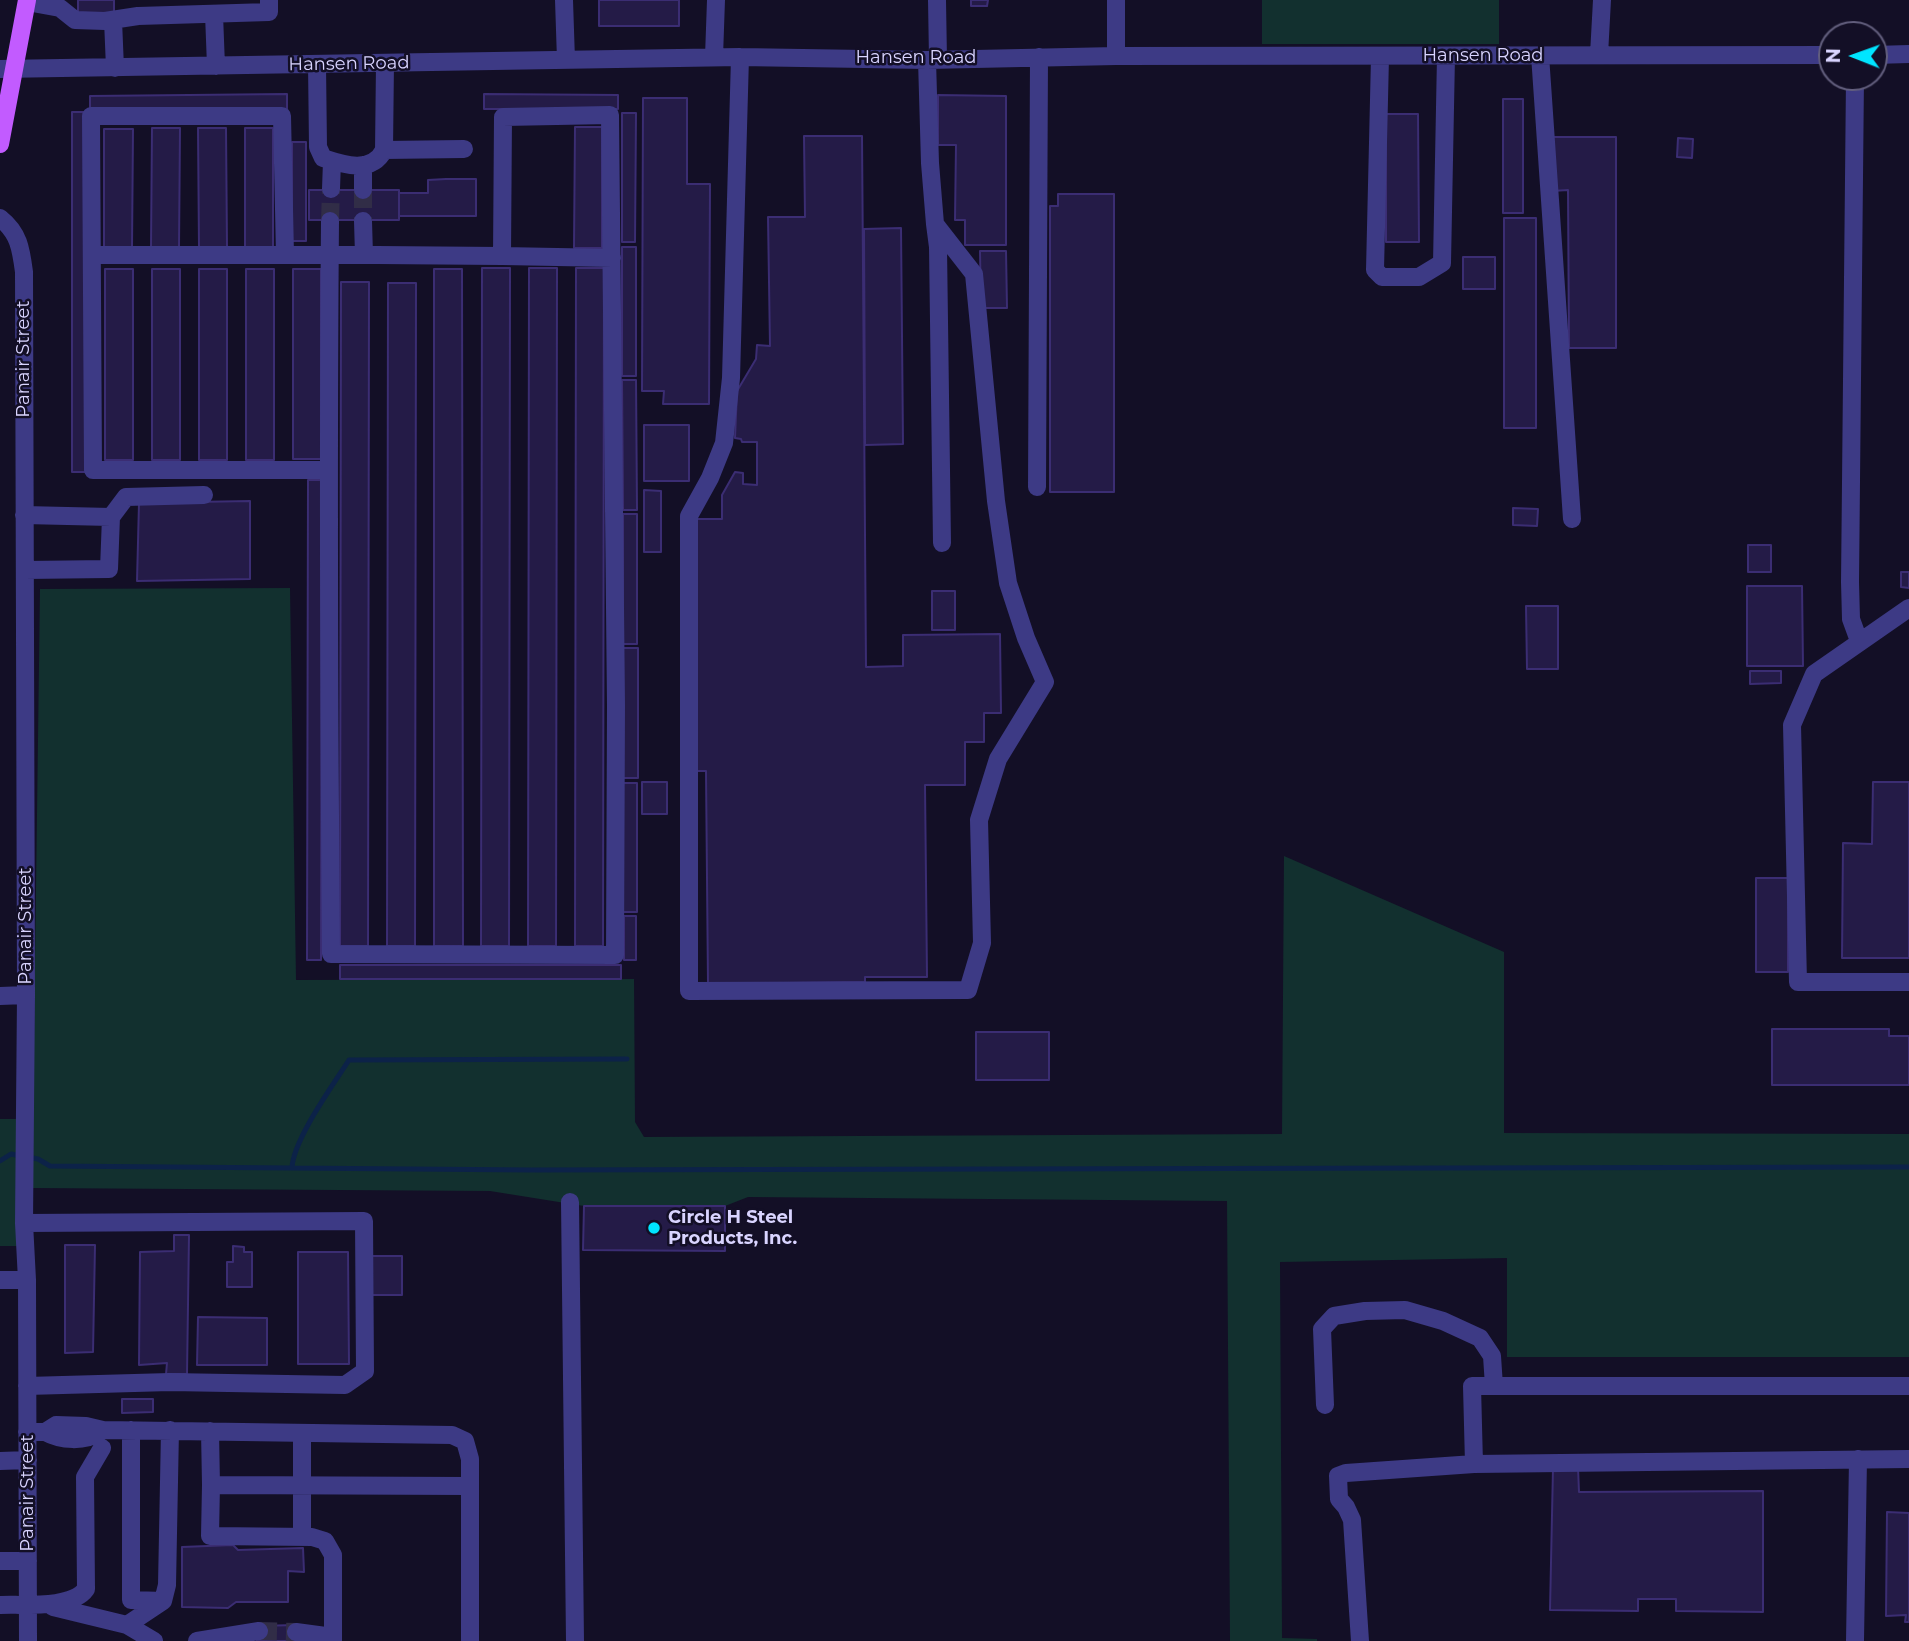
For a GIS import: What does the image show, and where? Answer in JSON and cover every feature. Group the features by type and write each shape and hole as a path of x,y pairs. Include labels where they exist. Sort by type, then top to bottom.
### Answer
{"main road":[{"path":"0,144 8,69 27,1"}],"street":[{"path":"27,1 61,4 75,20 113,20 138,8 214,14 269,12 269,0"},
{"path":"565,0 566,60"},
{"path":"715,57 716,0"},
{"path":"937,0 932,60 930,163 938,247 942,543"},
{"path":"1116,0 1116,56"},
{"path":"1599,55 1602,0"},
{"path":"214,14 216,66"},
{"path":"113,20 115,68"},
{"path":"1888,55 1909,54"},
{"path":"1540,55 1572,519"},
{"name":"Hansen Road","path":"8,69 715,57 932,60 1116,56 1818,55"},
{"path":"1380,57 1376,270 1382,277 1419,277 1443,263 1446,56"},
{"path":"740,57 731,378 724,443 710,478 689,516 689,991 968,990 982,943 979,820 998,759 1045,682 1026,638 1008,583 996,501 974,274 934,224"},
{"path":"1037,487 1039,57"},
{"path":"317,64 318,148 323,158 345,165 363,165 381,157 384,150 386,63"},
{"path":"1855,91 1850,582 1851,619 1859,641"},
{"path":"330,221 331,954 615,955 616,691 610,115 503,117 502,256"},
{"path":"285,255 282,116 91,116 93,470 329,470"},
{"path":"384,150 464,149"},
{"path":"331,189 332,161"},
{"path":"363,165 363,190"},
{"name":"Panair Street","path":"0,218 12,228 21,244 24,272 24,1218 27,1386 36,1432 28,1460 28,1561 34,1604 28,1641"},
{"path":"363,221 364,255"},
{"path":"92,255 612,258"},
{"path":"25,570 109,569 111,517 126,497 204,495"},
{"path":"24,515 111,517"},
{"path":"1909,608 1814,674 1791,725 1798,982 1909,982"},
{"path":"0,996 26,995"},
{"path":"570,1202 575,1641"},
{"path":"24,1218 364,1221 365,1371 345,1385 170,1382 27,1386"},
{"path":"0,1280 27,1280"},
{"path":"1325,1405 1322,1329 1334,1317 1365,1311 1405,1310 1443,1321 1480,1338 1492,1356 1494,1386"},
{"path":"1474,1464 1472,1386 1909,1386"},
{"path":"36,1432 55,1425 86,1426 105,1437 131,1430 170,1430 452,1435 465,1441 470,1459 470,1641"},
{"path":"131,1430 131,1600 163,1601"},
{"path":"127,1625 163,1601 167,1585 170,1430"},
{"path":"210,1431 210,1536 312,1537 325,1541 333,1555 325,1639 296,1632"},
{"path":"302,1433 302,1537"},
{"path":"0,1605 75,1599 86,1589 85,1478 105,1437"},
{"path":"1855,1641 1858,1459"},
{"path":"1360,1641 1352,1520 1339,1499 1338,1476 1346,1473 1474,1464 1909,1459"},
{"path":"0,1461 28,1460"},
{"path":"211,1485 469,1486"},
{"path":"0,1560 28,1561"},
{"path":"34,1604 89,1614 127,1625 154,1641"},
{"path":"197,1641 259,1631"}],"green space":[{"path":"1262,0 1499,0 1499,44 1262,44"},
{"path":"290,588 296,980 634,979 635,1122 644,1137 1282,1134 1284,856 1504,952 1504,1133 1909,1134 1909,1357 1507,1357 1507,1258 1280,1262 1282,1638 1317,1641 1230,1641 1227,1201 748,1197 725,1206 584,1206 490,1191 32,1188 40,589"},
{"path":"0,1119 17,1119 17,1246 0,1246"}],"building":[{"path":"78,0 114,0 114,15 78,14"},
{"path":"599,0 679,0 679,26 599,26"},
{"path":"971,0 988,0 987,6 971,6"},
{"path":"287,94 287,109 90,110 90,96"},
{"path":"484,94 618,95 618,109 484,109"},
{"path":"938,95 1006,96 1006,245 965,245 965,220 955,220 956,145 938,145"},
{"path":"643,98 687,98 687,184 710,184 709,404 663,404 664,391 642,391"},
{"path":"1503,99 1523,99 1523,213 1503,213"},
{"path":"72,112 86,112 85,472 72,472"},
{"path":"622,113 636,113 635,242 622,242"},
{"path":"1386,114 1418,114 1419,242 1386,242"},
{"path":"575,127 602,127 602,248 574,248"},
{"path":"152,128 180,128 179,248 151,248"},
{"path":"198,128 226,128 227,248 199,248"},
{"path":"245,128 273,128 273,248 245,248"},
{"path":"104,129 133,129 132,248 104,248"},
{"path":"804,136 862,136 866,667 903,666 903,635 1000,634 1001,713 984,713 984,742 965,742 965,785 925,785 927,977 865,977 865,982 708,984 706,771 695,771 693,519 722,519 722,495 735,472 743,473 743,484 757,485 757,442 742,442 741,439 735,438 737,391 756,359 757,345 770,346 768,217 805,217"},
{"path":"1552,137 1616,137 1616,348 1569,348 1568,190 1552,191"},
{"path":"1678,138 1693,139 1692,158 1677,157"},
{"path":"292,142 306,142 306,241 292,241"},
{"path":"476,179 476,216 399,216 399,193 428,193 428,180"},
{"path":"309,190 399,190 399,220 309,220"},
{"path":"1058,194 1114,194 1114,492 1050,492 1050,206 1058,206"},
{"path":"1504,218 1536,218 1536,428 1504,428"},
{"path":"901,228 903,444 865,445 864,229"},
{"path":"622,247 636,247 636,376 622,376"},
{"path":"980,251 1006,251 1007,308 981,308"},
{"path":"1463,257 1495,257 1495,289 1463,289"},
{"path":"482,268 510,268 509,946 481,946"},
{"path":"529,268 557,268 556,946 528,946"},
{"path":"576,268 604,268 603,946 575,946"},
{"path":"105,269 133,269 133,460 105,460"},
{"path":"152,269 180,269 180,460 152,460"},
{"path":"199,269 227,269 227,460 199,460"},
{"path":"246,269 274,269 274,460 246,460"},
{"path":"293,269 321,269 321,459 293,459"},
{"path":"434,269 462,269 463,946 434,946"},
{"path":"341,282 369,282 368,946 340,946"},
{"path":"388,283 416,283 415,946 387,946"},
{"path":"622,380 636,380 637,510 623,510"},
{"path":"644,425 689,425 689,481 644,481"},
{"path":"308,480 322,480 321,960 307,960"},
{"path":"644,490 661,491 661,552 644,552"},
{"path":"250,501 250,579 137,581 139,503"},
{"path":"1513,508 1538,509 1537,526 1513,525"},
{"path":"623,514 637,514 637,644 623,644"},
{"path":"1748,545 1771,545 1771,572 1748,572"},
{"path":"1901,572 1909,572 1909,588 1901,587"},
{"path":"1747,586 1802,586 1803,666 1747,666"},
{"path":"932,591 955,591 955,630 932,630"},
{"path":"1526,606 1558,606 1558,669 1527,669"},
{"path":"623,648 638,648 638,778 623,778"},
{"path":"1750,671 1781,671 1781,683 1750,684"},
{"path":"642,782 667,782 667,814 642,814"},
{"path":"1873,782 1909,782 1909,958 1842,958 1843,843 1872,844"},
{"path":"623,783 637,783 637,912 623,912"},
{"path":"1756,878 1788,878 1788,972 1756,972"},
{"path":"624,916 636,916 636,960 624,960"},
{"path":"340,965 621,965 621,979 340,979"},
{"path":"1772,1029 1889,1029 1889,1036 1909,1036 1909,1085 1772,1085"},
{"path":"976,1032 1049,1032 1049,1080 976,1080"},
{"name":"Circle H Steel Products, Inc.","path":"584,1206 725,1206 725,1251 583,1250"},
{"path":"174,1235 189,1235 187,1374 166,1374 167,1363 139,1365 140,1252 174,1251"},
{"path":"65,1245 95,1245 93,1352 65,1353"},
{"path":"233,1246 244,1247 244,1252 252,1252 252,1287 227,1287 227,1262 233,1262"},
{"path":"298,1252 348,1252 349,1364 298,1364"},
{"path":"372,1256 402,1256 402,1295 372,1295"},
{"path":"198,1317 267,1318 267,1365 197,1365"},
{"path":"122,1399 153,1399 153,1412 122,1413"},
{"path":"1578,1467 1579,1492 1763,1491 1763,1612 1676,1611 1676,1599 1638,1599 1638,1611 1550,1610 1553,1468"},
{"path":"1887,1512 1909,1513 1909,1622 1905,1622 1906,1615 1886,1616"},
{"path":"233,1545 238,1550 303,1548 304,1572 288,1571 288,1602 236,1602 228,1608 182,1607 182,1547"},
{"path":"296,1625 296,1641 257,1641 257,1626"}],"waterway":[{"path":"292,1168 306,1128 349,1060 627,1059"},
{"path":"0,1161 11,1154 38,1159 50,1166 531,1170 1909,1167"}],"tunnel":[{"path":"330,221 331,189"},
{"path":"363,190 363,221"},
{"path":"259,1631 296,1632"}],"place":[{"name":"Circle H Steel Products, Inc.","path":"654,1228"}]}
